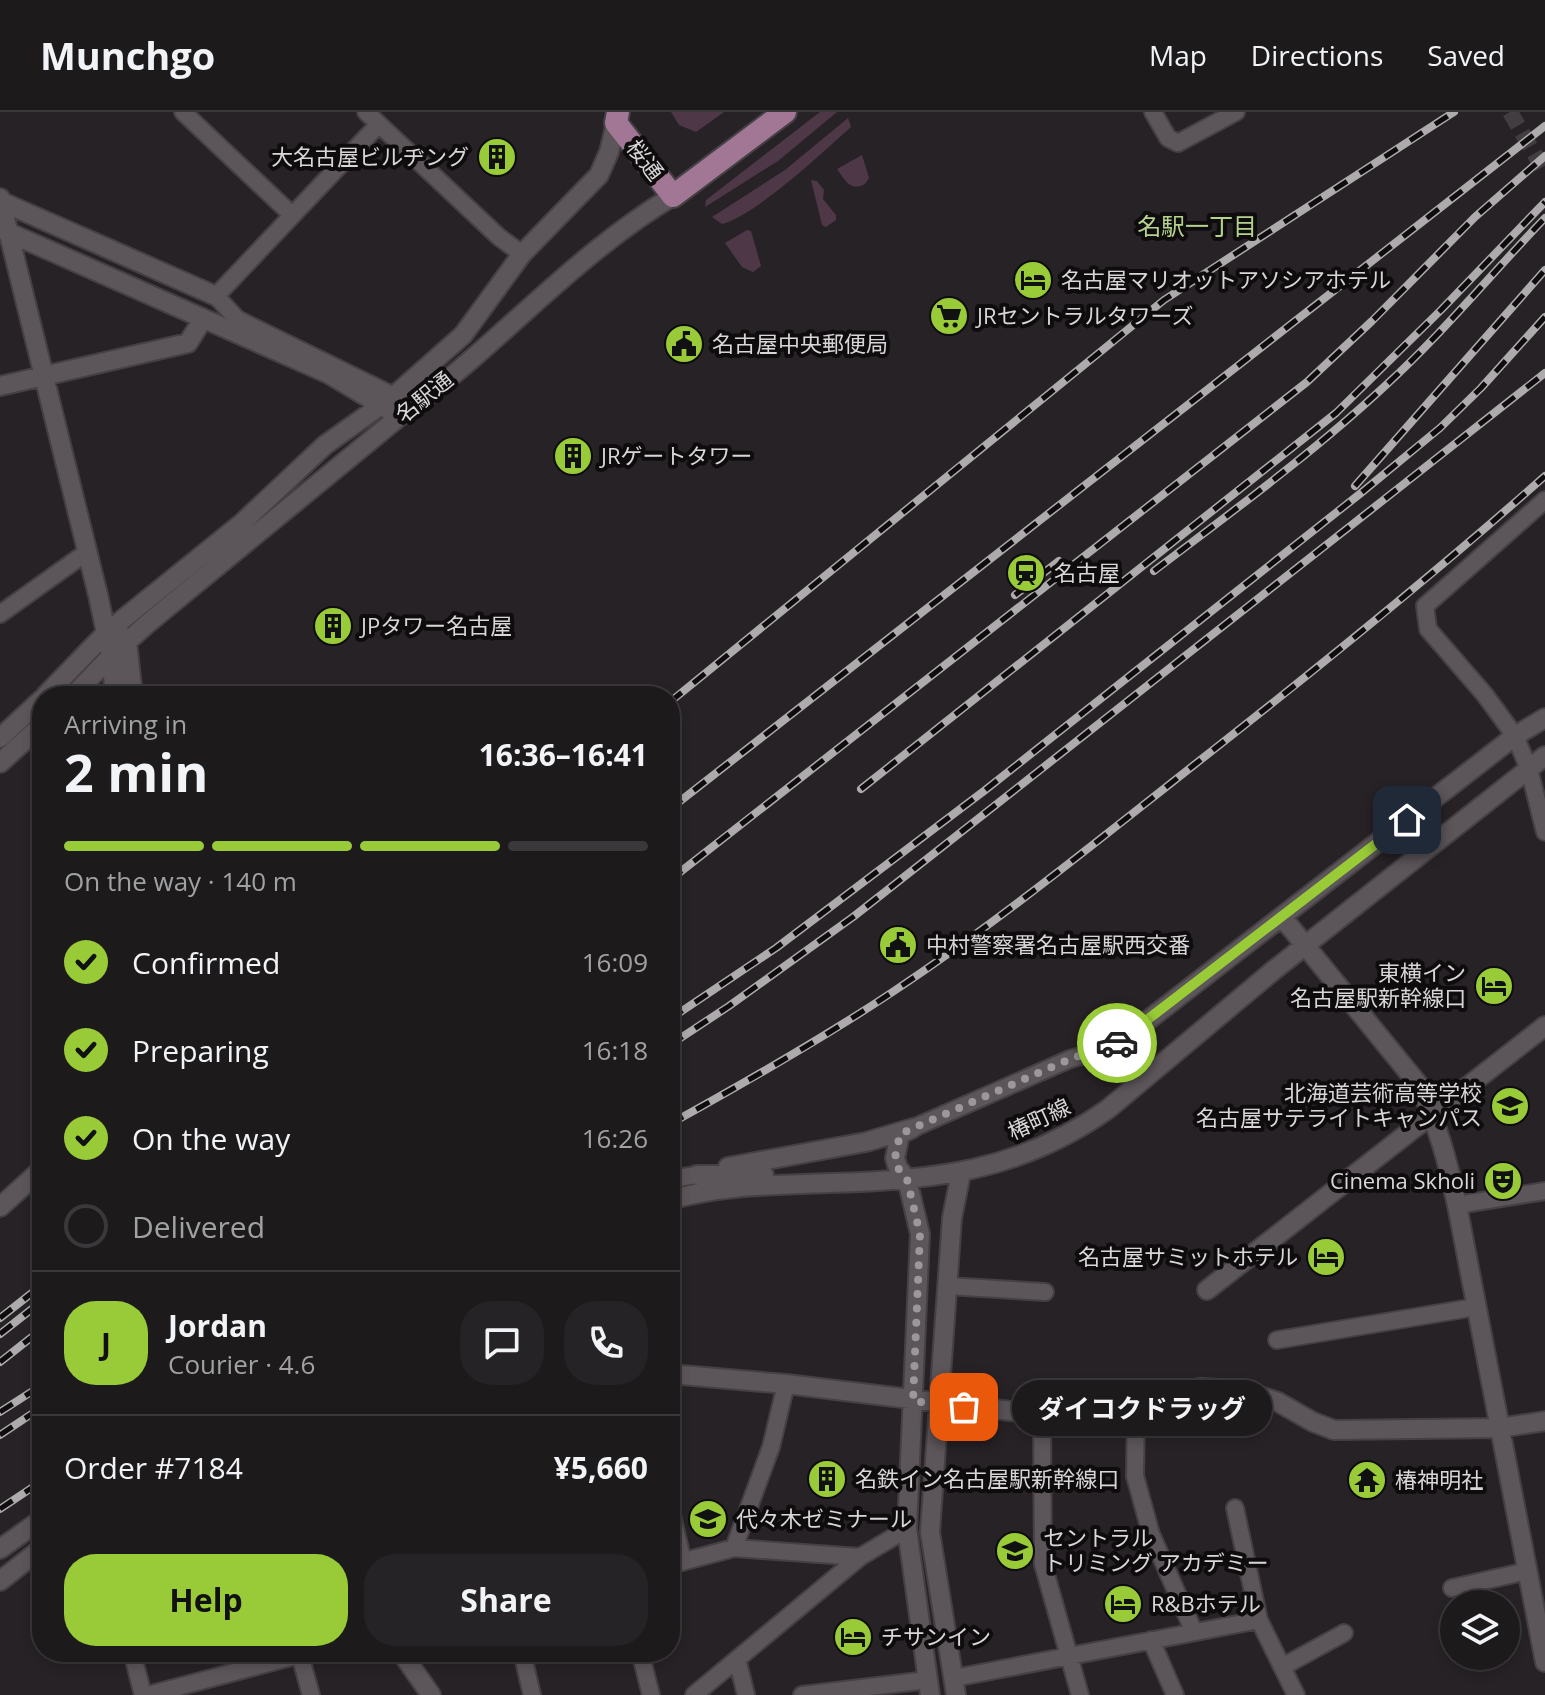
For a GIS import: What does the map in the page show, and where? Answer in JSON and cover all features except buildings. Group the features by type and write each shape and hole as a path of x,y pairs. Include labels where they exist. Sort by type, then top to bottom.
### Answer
{"main road":[{"name":"名駅通","path":"673,196 785,112"},
{"name":"桜通","path":"617,118 673,196"}],"street":[{"path":"183,112 291,214"},
{"path":"366,112 499,237 522,254"},
{"path":"1153,112 1168,138 1178,143 1236,112"},
{"name":"名駅通","path":"56,686 112,628 242,523 325,445 387,400 463,335 522,254 599,175 609,152 617,118"},
{"path":"216,296 379,124"},
{"name":"名駅通","path":"82,686 127,642 429,395 581,261 641,215 673,196"},
{"path":"0,200 4,231 46,378 98,595 112,628 127,642 132,686"},
{"path":"0,200 216,296 237,319 387,400 399,417"},
{"path":"4,231 387,400 429,395"},
{"path":"0,386 46,378 188,343 203,319"},
{"path":"1545,500 1425,606 1428,629 1485,695 1515,736 1529,769 1545,832"},
{"path":"0,614 87,552"},
{"path":"112,628 114,686"},
{"name":"名駅通","path":"0,738 32,709"},
{"name":"椿町線","path":"913,1128 1125,1038 1515,736 1545,718"},
{"path":"0,763 32,734"},
{"name":"椿町線","path":"907,1179 961,1173 1015,1158 1081,1128 1305,945 1545,756"},
{"path":"1282,917 1418,1084 1433,1114 1457,1205 1544,1655"},
{"path":"1207,1290 1545,1026"},
{"path":"680,1178 866,1142 913,1128"},
{"path":"802,1695 929,1688 907,1529 920,1234 907,1179 898,1168 896,1146 900,1134 913,1128"},
{"path":"697,1175 859,1177 883,1171 926,1184 945,1196 952,1218"},
{"path":"961,1173 952,1218 930,1532 955,1687 1069,1655 1259,1620"},
{"path":"0,1207 32,1178"},
{"path":"680,1197 751,1186 907,1179"},
{"path":"1457,1205 1545,1191"},
{"path":"947,1286 1045,1292"},
{"path":"1277,1340 1476,1307"},
{"path":"680,1375 786,1384 1094,1421 1117,1417 1166,1395 1200,1388 1241,1390 1278,1402 1334,1430 1500,1428 1545,1421"},
{"path":"734,1548 771,1447 786,1384"},
{"path":"1136,1408 1135,1476 1151,1534 1194,1632"},
{"path":"1042,1416 1043,1564 1080,1695"},
{"path":"1235,1508 1259,1620 1296,1695"},
{"path":"0,1549 32,1526"},
{"path":"694,1695 860,1557 907,1529"},
{"path":"680,1563 734,1548 860,1557"},
{"path":"0,1581 32,1556"},
{"path":"1452,1588 1527,1571"},
{"path":"1282,1667 1344,1633"},
{"path":"1151,1640 1175,1695"},
{"path":"737,1659 746,1695"},
{"path":"135,1662 145,1695 274,1662"},
{"path":"306,1662 311,1695"},
{"path":"408,1662 431,1695"},
{"path":"524,1662 532,1695"},
{"path":"643,1662 651,1695"}],"shaded area":[{"path":"671,112 724,112 696,132 679,125"},
{"path":"820,112 837,112 778,161 705,207 706,200"},
{"path":"848,118 851,127 770,196 736,219 722,224 712,217 785,170"},
{"path":"862,155 869,178 865,184 855,187 845,181 837,169"},
{"path":"811,180 817,181 824,190 823,199 836,215 836,220 826,227 822,225"},
{"path":"747,230 751,231 761,266 753,272 742,267 725,243"}],"tunnel":[{"path":"1510,112 1545,172"}],"railway":[{"path":"680,694 1164,300 1454,112"},
{"path":"680,801 1545,126"},
{"path":"680,872 1307,382 1475,217 1545,156"},
{"path":"861,789 1336,413 1545,202"},
{"path":"1154,571 1273,481 1359,410 1427,345 1545,218"},
{"path":"1355,486 1545,270"},
{"path":"680,1012 776,948 984,791 1361,493 1440,428 1545,317"},
{"path":"680,1038 853,917 1545,373"},
{"path":"680,1118 867,1009 1009,909 1328,659 1545,476"},
{"path":"1015,595 1059,561"},
{"path":"0,1318 32,1293"},
{"path":"0,1334 32,1309"},
{"path":"0,1362 32,1337"},
{"path":"0,1412 32,1391"},
{"path":"0,1435 32,1414"},
{"path":"0,1509 32,1488"}],"way so far":[{"path":"964,1407 913,1401 920,1234 907,1179 895,1158 900,1134 1070,1059 1117,1043"}],"place":[{"name":"大名古屋ビルヂング","path":"497,157"},
{"name":"名古屋マリオットアソシアホテル","path":"1033,280"},
{"name":"JRセントラルタワーズ","path":"949,316"},
{"name":"名古屋中央郵便局","path":"684,344"},
{"name":"JRゲートタワー","path":"573,456"},
{"name":"名古屋","path":"1026,573"},
{"name":"JPタワー名古屋","path":"333,626"},
{"name":"中村警察署名古屋駅西交番","path":"898,945"},
{"name":"東横イン 名古屋駅新幹線口","path":"1494,986"},
{"name":"北海道芸術高等学校 名古屋サテライトキャンパス","path":"1510,1106"},
{"name":"Cinema Skholi","path":"1503,1181"},
{"name":"名古屋サミットホテル","path":"1326,1257"},
{"name":"ダイコクドラッグ","path":"964,1407"},
{"name":"名鉄イン名古屋駅新幹線口","path":"827,1479"},
{"name":"椿神明社","path":"1367,1480"},
{"name":"代々木ゼミナール","path":"708,1519"},
{"name":"セントラル トリミング アカデミー","path":"1015,1551"},
{"name":"R&Bホテル","path":"1123,1604"},
{"name":"チサンイン","path":"853,1637"}],"district":[{"name":"名駅一丁目","path":"1197,227"}],"route":[{"path":"1117,1043 1407,820"}]}
